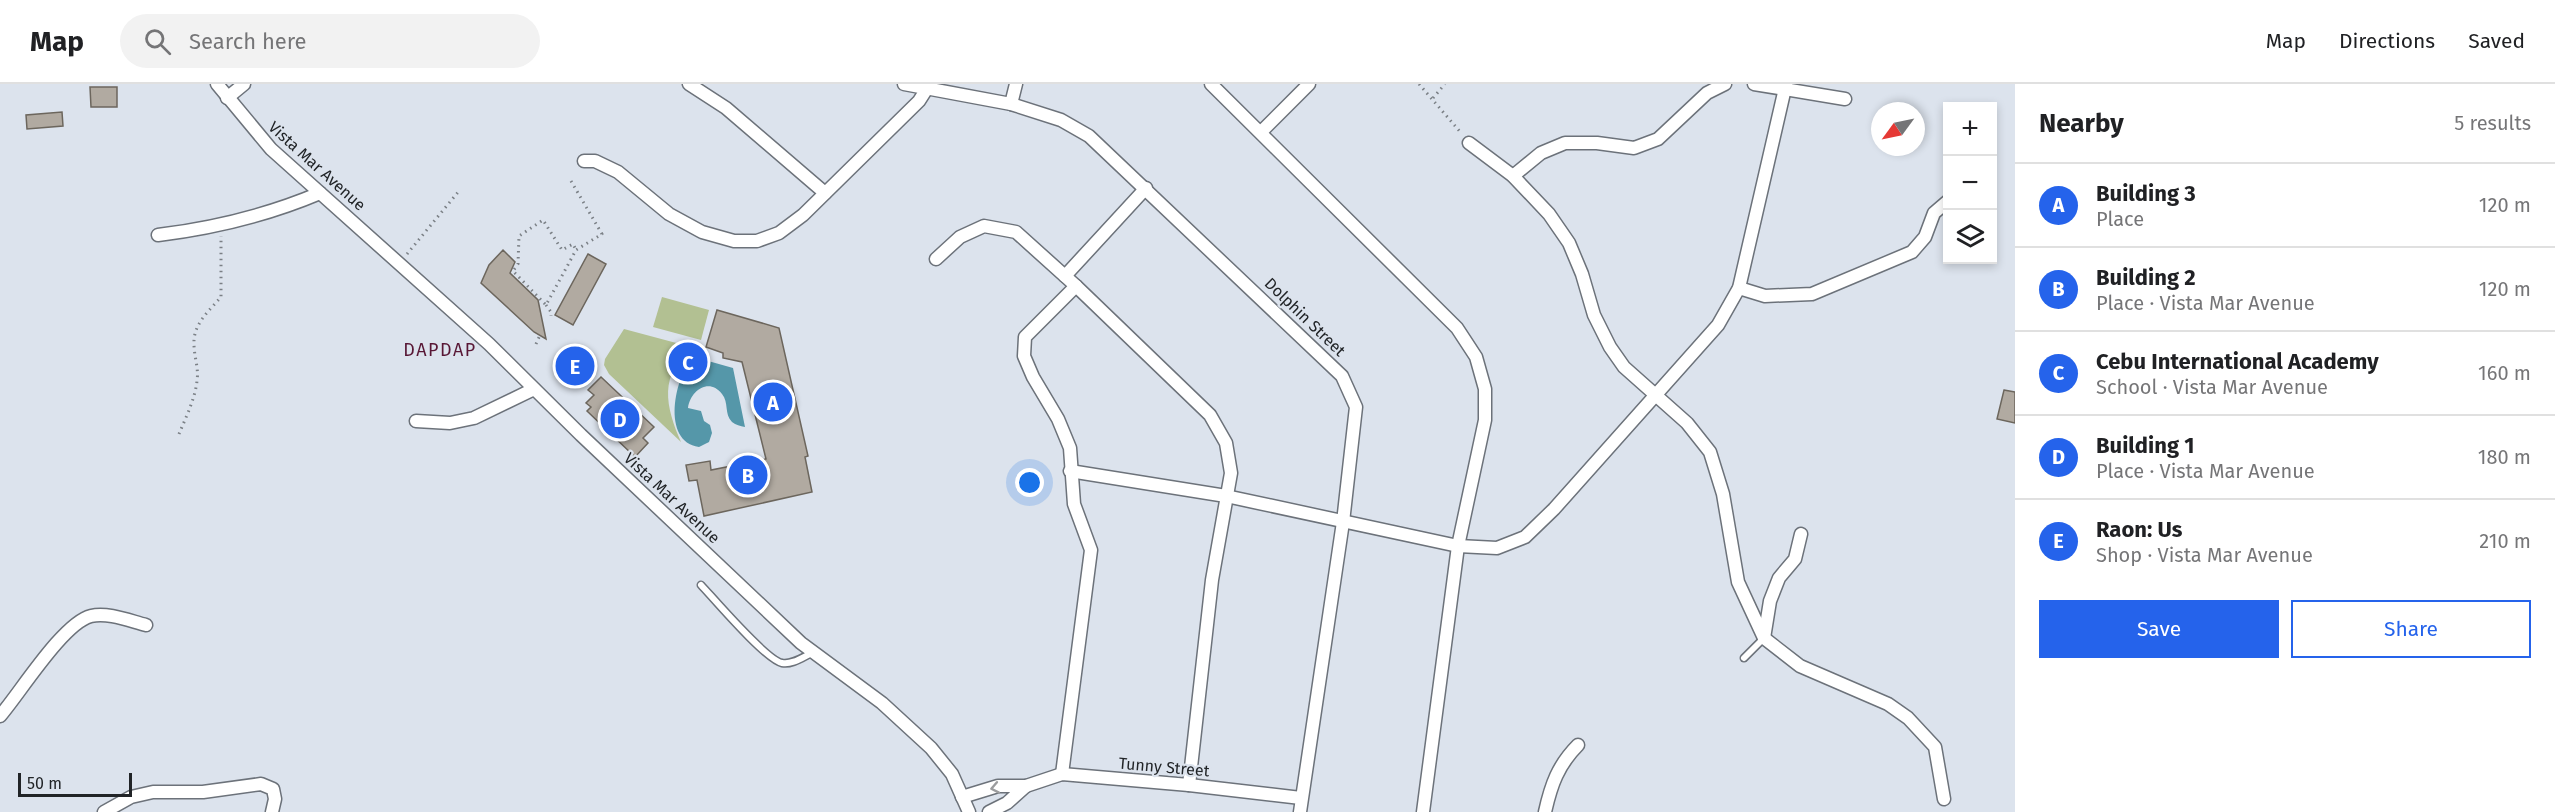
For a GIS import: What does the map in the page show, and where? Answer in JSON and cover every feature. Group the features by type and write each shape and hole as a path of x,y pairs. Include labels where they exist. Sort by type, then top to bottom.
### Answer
{"street":[{"name":"Vista Mar Avenue","path":"217,84 271,150 400,263 813,652 882,703 932,747 946,765 963,807"},
{"path":"227,98 244,84"},
{"path":"689,84 726,108 825,193"},
{"name":"Dolphin Street","path":"904,84 1011,104 1045,114 1076,127 1101,146 1146,188 1342,376 1356,407 1343,522 1300,812"},
{"path":"1011,104 1016,84"},
{"path":"1211,84 1457,328 1476,357 1485,389 1485,420 1458,546 1423,812"},
{"path":"1261,132 1309,84"},
{"path":"1513,177 1541,153 1565,143 1597,143 1634,148 1658,139 1707,93 1725,84"},
{"path":"1754,84 1786,87 1845,99"},
{"path":"584,161 595,161 618,172 669,213 702,232 734,241 757,241 779,233 825,193 905,116 919,101 925,87"},
{"path":"1070,471 1226,496 1458,546 1497,548 1525,537 1554,508 1718,326 1739,288 1786,87"},
{"path":"1469,143 1513,177 1549,214 1569,243 1582,274 1594,315 1610,347 1624,367 1687,423 1710,452 1723,494 1738,582 1764,638 1800,666 1888,704 1908,718 1935,747 1944,799"},
{"path":"1065,276 1146,188"},
{"path":"158,235 221,225 272,212 320,193"},
{"path":"1739,288 1765,296 1812,294 1912,252 1925,237 1934,213 1943,205"},
{"path":"936,259 960,237 984,226 1016,232 1076,286 1210,415 1227,443 1231,473 1212,580 1189,785"},
{"path":"1062,774 1092,550 1074,504 1070,448 1058,419 1033,377 1024,356 1025,337 1076,286"},
{"path":"416,421 450,423 474,418 534,389"},
{"path":"1764,638 1770,601 1779,579 1795,560 1801,534"},
{"path":"0,716 51,650 73,627 90,616 113,616 146,625"},
{"path":"1545,812 1552,783 1565,758 1578,745"},
{"name":"Tunny Street","path":"963,807 998,786 1026,786 1062,774 1301,798"},
{"path":"104,812 131,797 147,793 203,792 261,784 273,789 275,800 272,812"},
{"name":"Tunny Street","path":"989,812 1007,803 1026,786"}],"lane":[{"path":"701,585 758,646 777,662 789,663 813,652"},
{"path":"1744,657 1764,638"}],"path":[{"path":"1419,84 1469,143"},
{"path":"1433,98 1445,84"},
{"path":"546,305 576,250 602,234 571,181"},
{"path":"400,263 459,191"},
{"path":"551,316 546,305 513,271 518,264 519,236 543,220 562,250 573,244 576,250"},
{"path":"179,434 197,384 194,342 198,327 206,312 221,297 221,225"},
{"path":"536,344 540,335"}],"green space":[{"path":"662,297 709,310 701,340 653,327"},
{"path":"624,329 695,348 675,368 668,391 672,416 681,442 609,374 604,365 605,359"}],"water":[{"path":"694,357 733,368 745,427 732,422 724,397 717,389 706,386 701,388 692,396 688,408 701,411 712,433 709,442 699,447 687,442 679,434 675,421 675,407 681,378"}],"building":[{"path":"90,87 117,87 117,107 91,107"},
{"path":"62,112 63,126 27,129 26,115"},
{"path":"503,250 515,262 510,273 538,300 546,339 534,332 481,283 489,265"},
{"path":"588,254 606,264 573,325 555,315"},
{"path":"717,310 779,328 808,456 805,457 812,492 704,516 697,480 689,481 686,465 710,461 711,470 766,459 742,362 723,358 723,353 706,347"},
{"path":"601,377 654,427 643,438 648,443 635,457 587,411 591,407 586,403 594,395 588,390"},
{"path":"2004,390 2015,392 2015,423 1997,419"}],"place":[{"name":"Cebu International Academy","path":"688,362"},
{"name":"Raon: Us","path":"575,366"},
{"name":"Building 3","path":"773,402"},
{"name":"Building 1","path":"620,419"},
{"name":"Building 2","path":"748,475"}],"district":[{"name":"DAPDAP","path":"440,350"}]}
